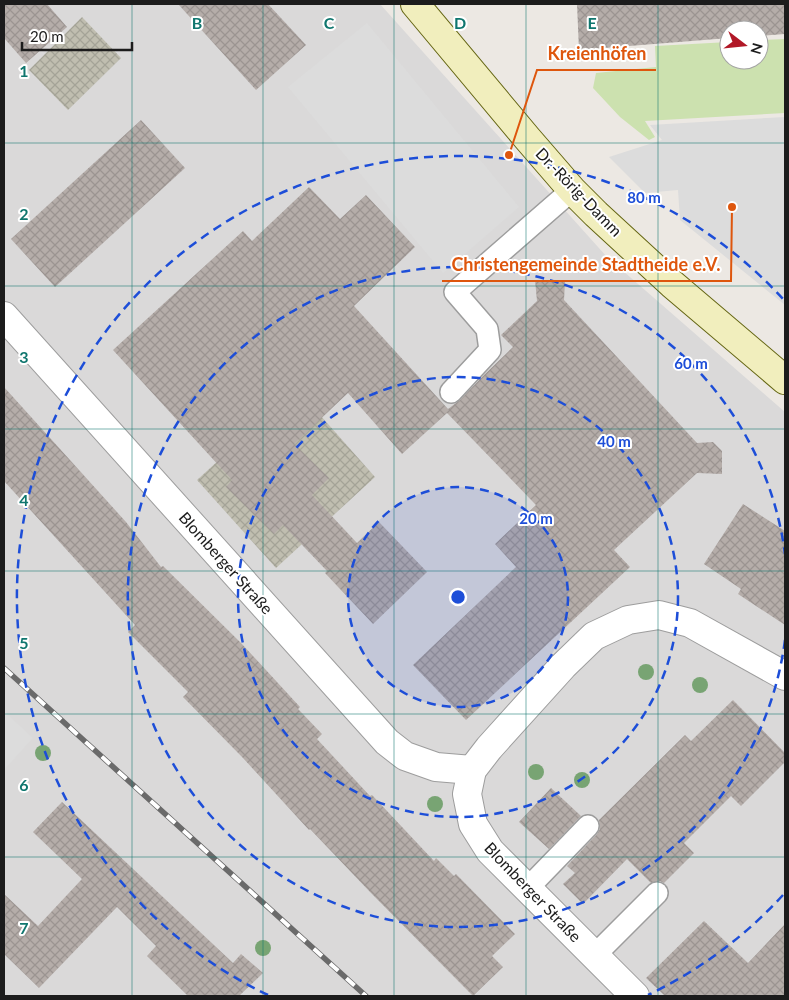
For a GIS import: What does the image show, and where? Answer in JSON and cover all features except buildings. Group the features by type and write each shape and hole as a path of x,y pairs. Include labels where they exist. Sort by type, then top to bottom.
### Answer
{"street":[{"name":"Dr.-Rörig-Damm","path":"415,4 572,190 672,284 785,380"},
{"name":"Blomberger Straße","path":"4,316 387,742 404,756 436,767 472,770"},
{"name":"Blomberger Straße","path":"635,996 490,851 473,824 467,794 472,770 489,748 556,674 594,636 628,620 659,615 690,623 785,676"}],"lane":[{"path":"451,392 490,350 487,329 455,292 572,190"},
{"path":"527,889 588,826"},
{"path":"594,956 657,892"}],"shaded area":[{"path":"4,4 380,4 607,257 785,412 785,996 4,996"},
{"path":"82,17 121,58 68,110 29,70"},
{"path":"367,23 519,207 443,273 288,87"},
{"path":"785,117 785,305 680,220 678,190 645,193 609,157 662,140 650,125"},
{"path":"297,389 375,477 276,568 197,480"},
{"path":"4,711 33,738 4,770"}],"green space":[{"path":"785,39 785,113 645,121 655,137 649,140 620,117 593,88 596,73 656,67 655,46 719,43 719,70 769,70 769,40"}],"railway":[{"path":"4,668 366,996"}],"place":[{"name":"Kreienhöfen","path":"509,155"},
{"name":"Christengemeinde Stadtheide e.V.","path":"732,207"}]}
